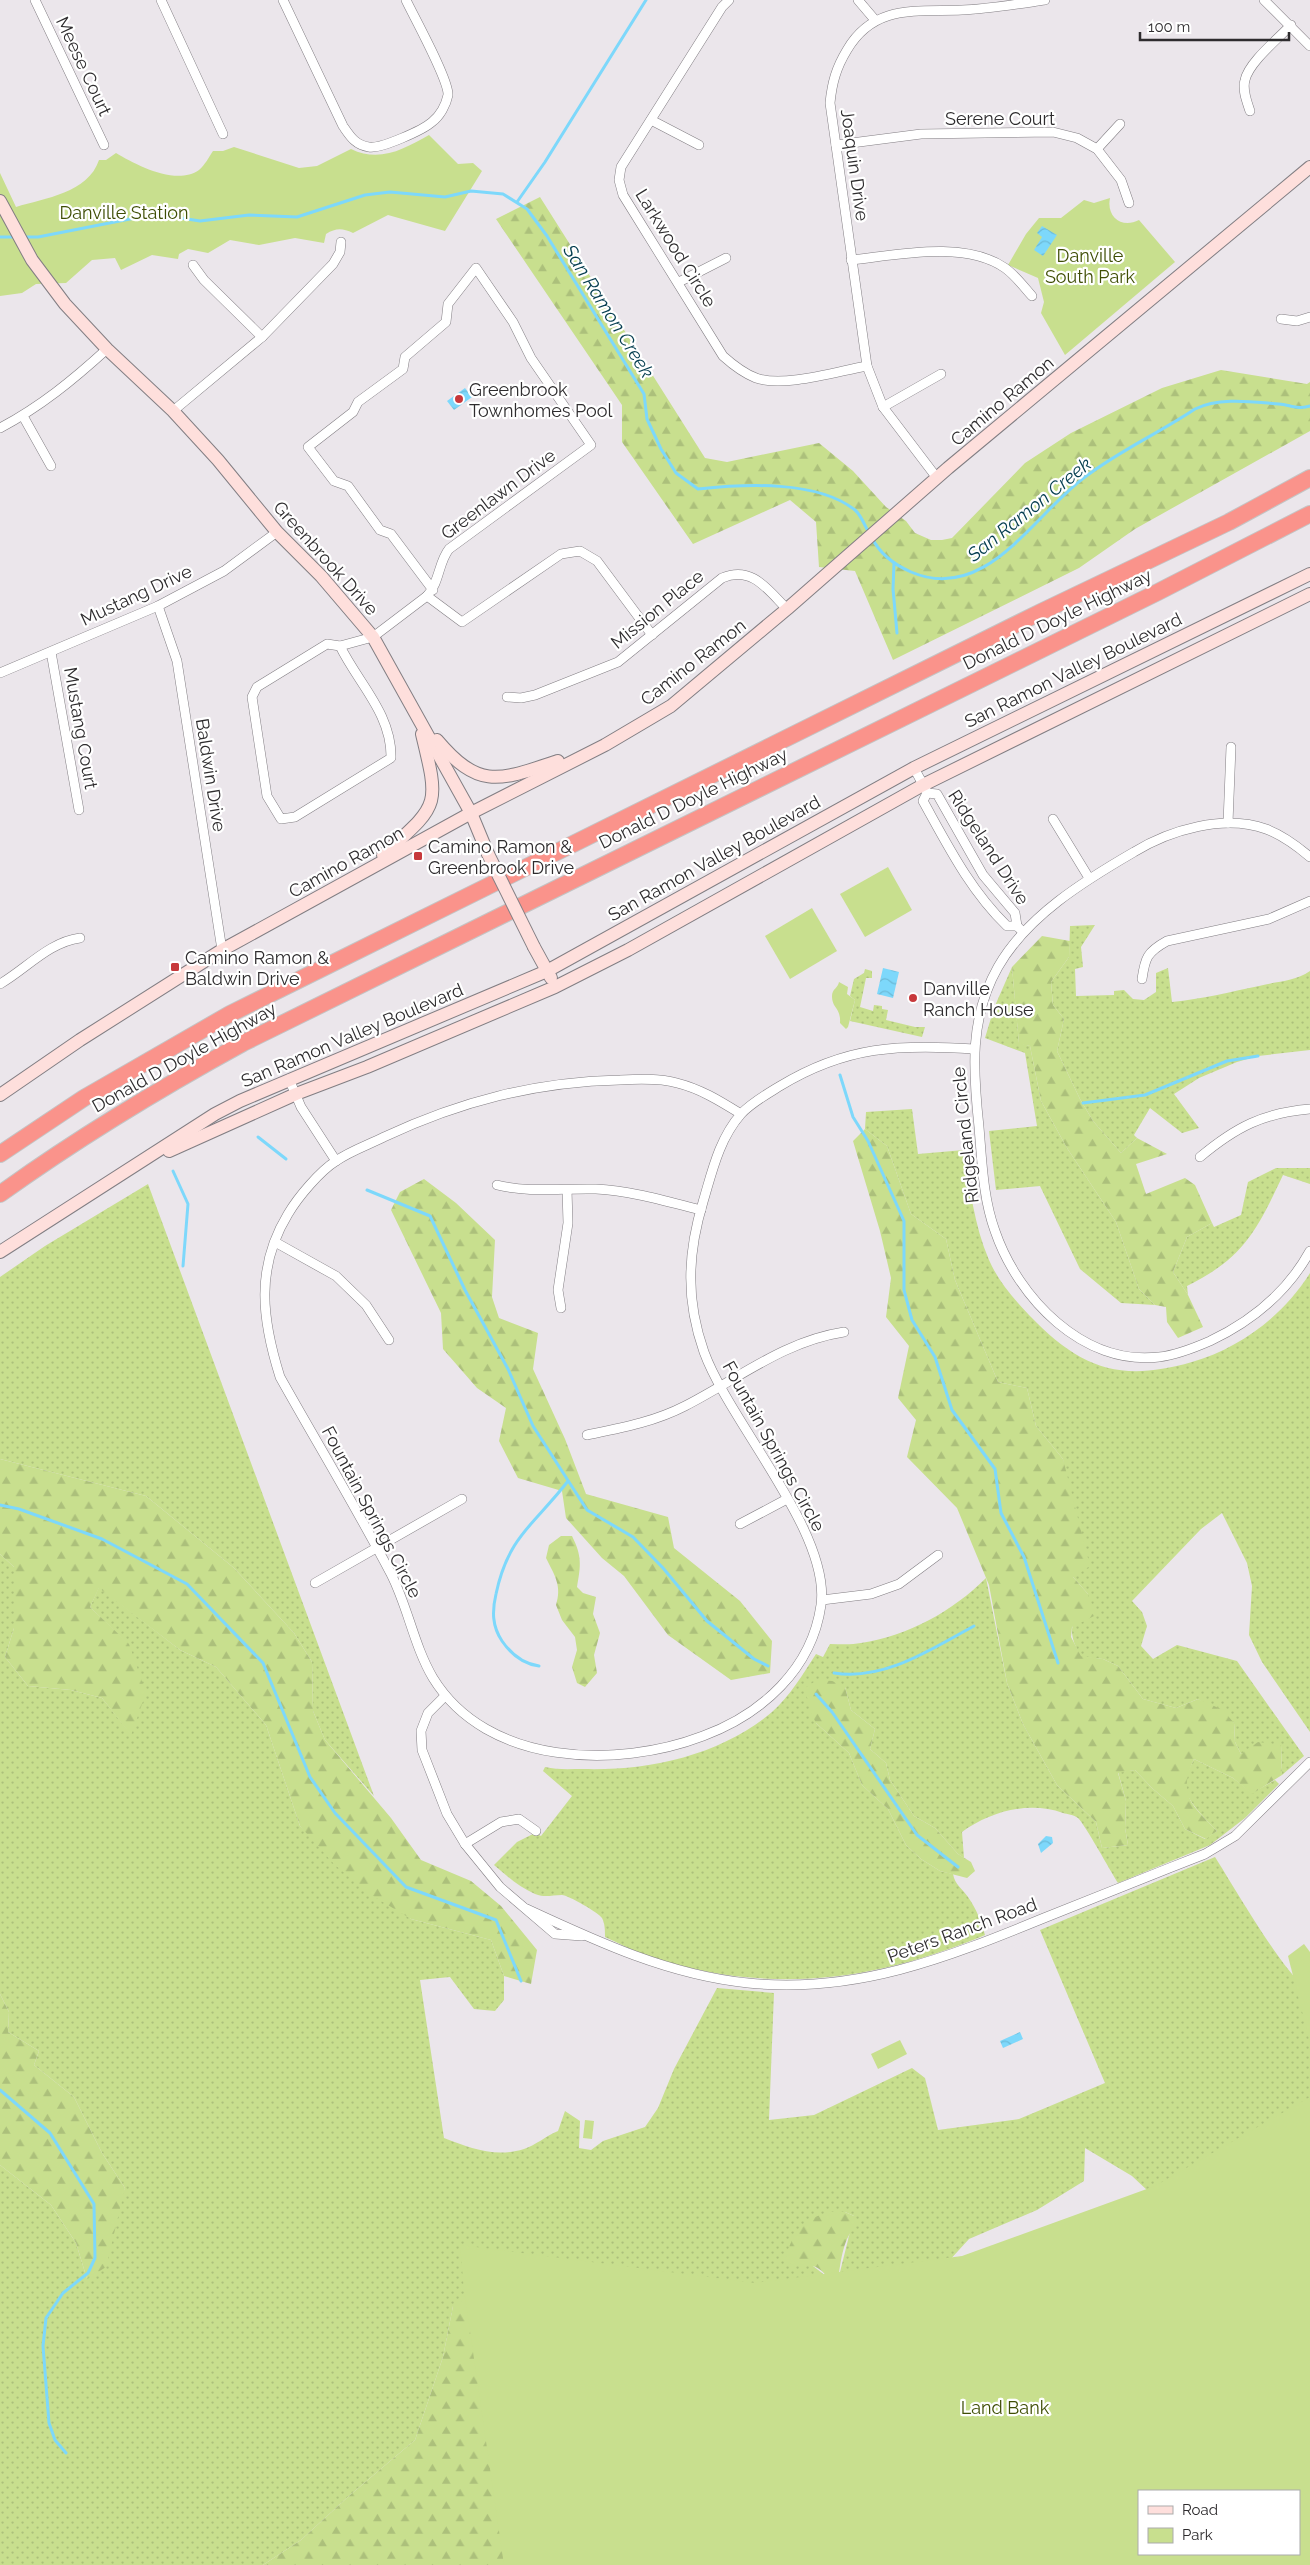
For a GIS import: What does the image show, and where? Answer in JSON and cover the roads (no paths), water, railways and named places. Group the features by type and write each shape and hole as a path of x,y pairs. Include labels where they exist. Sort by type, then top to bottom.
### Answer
{"highway":[{"name":"Donald D Doyle Highway","path":"0,1154 84,1098 230,1014 1041,612 1203,534 1310,478"},
{"name":"Donald D Doyle Highway","path":"0,1194 103,1125 172,1083 243,1044 1183,580 1310,514"}],"street":[{"name":"Meese Court","path":"36,0 104,145"},
{"path":"161,0 223,134"},
{"path":"283,0 344,126 354,142 369,148 383,146 432,122 442,112 448,94 443,78 406,0"},
{"name":"Larkwood Circle","path":"729,0 722,7 621,167 619,180 623,195 679,282 723,356 739,370 757,378 775,381 868,366"},
{"path":"858,0 875,20"},
{"name":"Joaquin Drive","path":"937,478 883,407 868,366 830,103 832,81 852,41 875,20 915,11 962,10 1042,0"},
{"path":"1264,0 1310,46"},
{"path":"1250,111 1245,96 1244,80 1252,66 1291,25"},
{"path":"651,120 699,145"},
{"path":"1097,149 1120,124"},
{"name":"Serene Court","path":"836,144 921,134 1052,132 1077,138 1097,149 1121,180 1129,203"},
{"name":"Camino Ramon","path":"0,1095 80,1040 222,950 471,813 605,745 671,706 787,610 937,478 1310,167"},
{"name":"Greenbrook Drive","path":"0,201 32,260 64,304 107,350 173,411 218,460 277,532 321,576 373,637 471,813 488,854 555,987"},
{"path":"173,411 262,337 333,264 340,252 341,242"},
{"path":"852,260 923,251 976,255 991,260 1007,269 1032,296"},
{"path":"679,282 726,258"},
{"path":"193,265 204,280 262,337"},
{"name":"Greenlawn Drive","path":"476,268 513,322 531,358 591,445 449,549 442,557 439,574 430,593 391,534 380,530 348,486 334,481 308,447 353,412 358,402 402,369 405,357 446,322 448,304 476,268"},
{"path":"1281,319 1297,321 1310,317"},
{"path":"0,428 23,416 66,386 107,350"},
{"path":"883,407 941,374"},
{"path":"23,416 51,466"},
{"name":"Mustang Drive","path":"0,673 158,606 224,571 277,532"},
{"path":"340,646 348,663 371,694 391,741 391,758 295,818 281,818 267,796 252,697 257,687 327,644 340,646 373,637 430,593 462,622 561,554 580,551 597,561 652,635"},
{"name":"Mission Place","path":"507,697 535,696 618,662 722,578 738,573 758,580 787,610"},
{"name":"San Ramon Valley Boulevard","path":"0,1252 215,1114 290,1079 547,972 914,768 1310,574"},
{"name":"San Ramon Valley Boulevard","path":"133,1167 296,1094 555,987 628,950 925,789 1310,594"},
{"name":"Baldwin Drive","path":"158,606 177,661 222,950"},
{"name":"Mustang Court","path":"51,652 78,810"},
{"path":"419,719 451,756 462,766 479,776 496,778 514,775 605,745"},
{"path":"368,869 418,824 430,807 434,795 433,780 419,719"},
{"path":"1228,823 1231,748"},
{"name":"Ridgeland Drive","path":"914,768 925,789 923,801 966,878 989,908 1007,926 1020,929"},
{"name":"Ridgeland Drive","path":"925,789 937,794 983,875 1015,913 1020,929"},
{"path":"1053,819 1089,878"},
{"name":"Ridgeland Circle","path":"1310,857 1294,844 1267,829 1228,823 1188,830 1146,845 1089,878 1020,929 998,967 982,1005 974,1049 973,1070 986,1196 995,1231 1009,1261 1027,1289 1047,1314 1075,1335 1099,1348 1129,1357 1159,1357 1189,1350 1224,1334 1266,1306 1300,1270 1310,1251"},
{"path":"1142,979 1144,960 1156,947 1167,942 1269,919 1310,900"},
{"path":"0,984 55,946 67,940 80,938"},
{"name":"Fountain Springs Circle","path":"741,1114 707,1093 675,1082 593,1081 537,1087 477,1101 416,1122 336,1161 298,1199 275,1242 266,1270 264,1308 268,1340 280,1377 401,1594 431,1675 445,1696 466,1716 487,1730 514,1742 545,1751 587,1755 633,1754 667,1748 707,1735 740,1718 768,1698 790,1678 806,1652 816,1627 822,1600 816,1558 803,1524 719,1386 694,1322 690,1290 691,1261 700,1210 718,1151 741,1114 762,1097 800,1074 838,1059 875,1049 920,1046 974,1049"},
{"path":"290,1079 310,1122 336,1161"},
{"path":"1200,1156 1221,1139 1246,1124 1280,1112 1310,1109"},
{"path":"497,1185 516,1190 631,1192 700,1210"},
{"path":"561,1308 558,1290 568,1223 567,1190"},
{"path":"275,1242 336,1276 366,1305 389,1340"},
{"path":"587,1435 653,1420 686,1405 768,1358 819,1336 844,1332"},
{"path":"315,1583 462,1499"},
{"path":"740,1524 787,1499"},
{"path":"822,1600 871,1594 899,1584 938,1555"},
{"name":"Peters Ranch Road","path":"445,1696 428,1713 421,1731 422,1750 432,1780 447,1814 465,1844 500,1887 555,1934 586,1936 633,1956 687,1972 748,1983 829,1983 883,1975 968,1949 1205,1854 1235,1836 1310,1762"},
{"path":"465,1844 504,1821 519,1818 536,1831"}],"water":[{"path":"1042,226 1057,235 1043,256 1034,250 1042,237 1037,233"},
{"name":"Greenbrook Townhomes Pool","path":"465,388 472,397 454,410 447,401"},
{"path":"883,968 899,972 893,998 877,994"},
{"path":"1046,1836 1052,1837 1053,1843 1041,1853 1038,1844"},
{"path":"1020,2032 1023,2039 1003,2048 1000,2041"}],"waterway":[{"path":"517,202 545,162 646,0"},
{"name":"San Ramon Creek","path":"23,237 38,237 135,218 168,216 200,221 249,215 297,217 365,195 390,192 445,197 471,191 503,194 527,209 547,236 644,394 647,419 661,449 676,473 698,489 737,486 780,486 821,493 839,500 855,510 869,533"},
{"name":"San Ramon Creek","path":"0,237 16,237"},
{"name":"San Ramon Creek","path":"872,538 879,549 889,558 911,572 938,579 963,576 985,566 1007,551 1085,477 1125,450 1195,409 1215,403 1236,401 1298,407 1310,406"},
{"path":"894,563 893,589 897,633"},
{"path":"1083,1103 1145,1095 1227,1061 1258,1056"},
{"path":"840,1075 853,1117 868,1141 904,1221 904,1290 912,1320 935,1357 952,1410 995,1469 1001,1513 1024,1557 1058,1663"},
{"path":"258,1137 286,1159"},
{"path":"173,1171 188,1204 183,1266"},
{"path":"367,1190 430,1216 465,1290 508,1369 533,1426 587,1510 633,1537 663,1568 707,1621 754,1659 768,1666"},
{"path":"539,1666 518,1658 502,1641 496,1630 495,1600 501,1574 515,1544 568,1481"},
{"path":"0,1505 19,1509 102,1539 187,1584 263,1663 310,1777 335,1813 406,1887 496,1920 521,1981"},
{"path":"834,1673 853,1674 889,1668 924,1653 974,1626"},
{"path":"816,1694 832,1712 917,1835 958,1867"},
{"path":"0,2090 50,2133 94,2204 95,2258 88,2273 63,2293 46,2318 43,2346 49,2423 55,2440 66,2453"}],"place":[{"name":"Greenbrook Townhomes Pool","path":"459,399"},
{"name":"Camino Ramon & Greenbrook Drive","path":"418,856"},
{"name":"Camino Ramon & Baldwin Drive","path":"175,967"},
{"name":"Danville Ranch House","path":"913,998"}],"park label":[{"name":"Danville Station","path":"124,212"},
{"name":"Danville South Park","path":"1090,265"},
{"name":"Land Bank","path":"1005,2407"}]}
